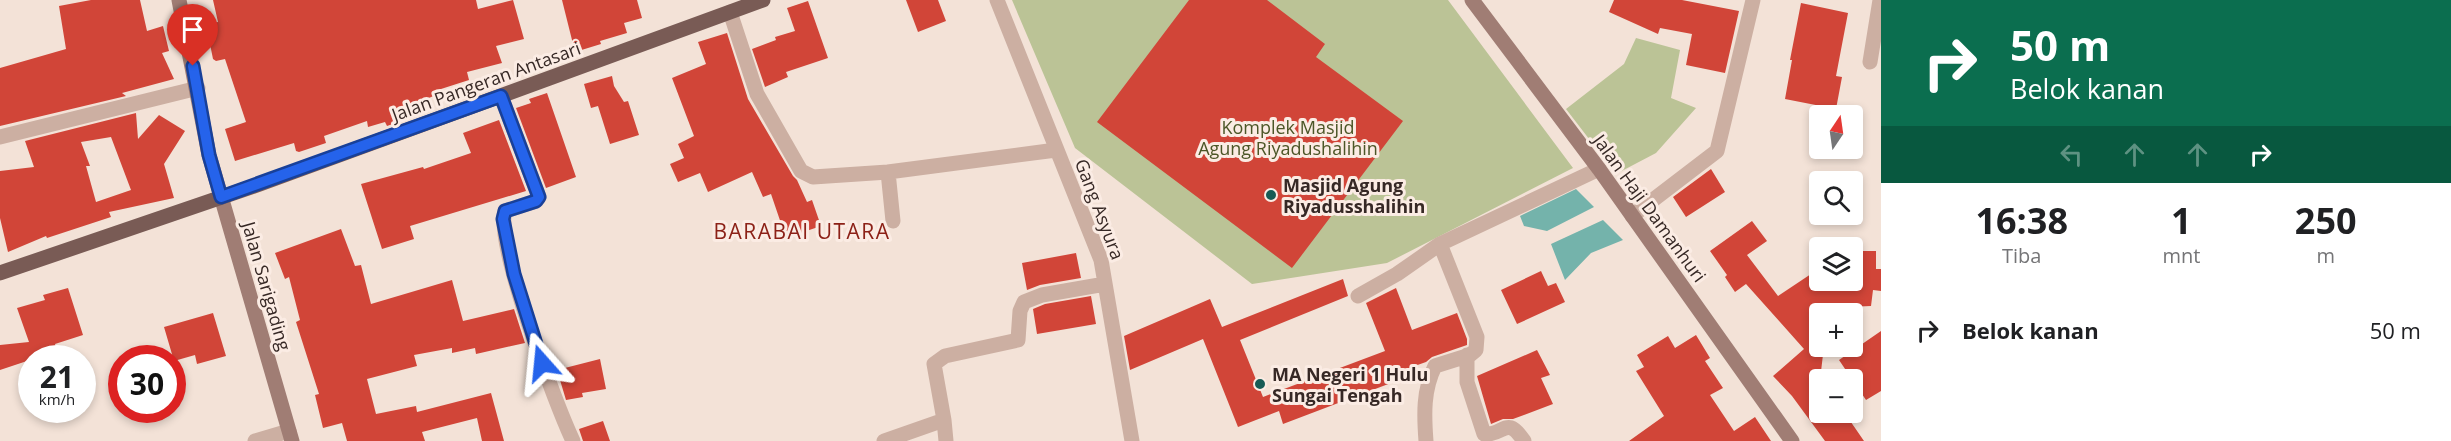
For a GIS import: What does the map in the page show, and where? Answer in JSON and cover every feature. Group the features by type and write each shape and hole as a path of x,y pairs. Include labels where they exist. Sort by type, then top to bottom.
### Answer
{"main road":[{"name":"Jalan Pangeran Antasari","path":"0,273 221,197 763,0"}],"street":[{"name":"Jalan Sarigading","path":"179,0 198,88 209,155 291,436"},
{"name":"Gang Asyura","path":"997,0 1101,260 1132,441"},
{"name":"Jalan Haji Damanhuri","path":"1472,0 1599,170 1792,441"},
{"path":"1632,216 1717,151 1753,0"},
{"path":"1870,62 1880,0"},
{"path":"730,12 757,94 801,171 813,177 888,172 1056,150"},
{"path":"0,137 198,88"},
{"path":"501,96 539,197 536,201 505,211 504,230 514,274 542,363 573,441"},
{"path":"1359,296 1397,274 1440,244 1599,170"},
{"path":"888,172 893,221"},
{"path":"1426,441 1424,414 1431,373 1435,366 1476,350 1477,337 1440,244"},
{"path":"946,441 934,364 945,356 1018,340 1020,311 1024,302 1041,295 1105,284"},
{"path":"1467,355 1467,382 1484,434 1488,435 1509,426 1514,428 1524,441"},
{"path":"884,441 944,420"},
{"path":"255,441 291,436"}],"green space":[{"name":"Komplek Masjid Agung Riyadushalihin","path":"1012,0 1448,0 1573,168 1387,263 1252,284 1075,148"},
{"path":"1636,38 1680,50 1671,98 1696,108 1656,153 1616,174 1566,109 1624,64"}],"water":[{"path":"1576,189 1594,207 1547,231 1524,226 1520,216"},
{"path":"1603,220 1623,240 1591,253 1565,280 1551,244"}],"building":[{"path":"91,0 140,0 147,31 163,26 169,51 162,53 174,79 122,93 126,96 0,126 0,68 66,49 59,6"},
{"path":"213,0 476,0 478,9 513,0 524,39 496,46 502,63 467,72 469,80 441,89 443,92 417,103 421,114 387,126 385,122 368,127 367,121 324,136 326,143 299,152 296,151 294,143 235,161 225,129 246,122 225,59 216,61 213,59 206,24 218,22"},
{"path":"562,0 637,0 642,18 624,23 627,33 575,52"},
{"path":"906,0 938,0 946,21 918,32"},
{"name":"Masjid Agung Riyadusshalihin","path":"1189,0 1267,0 1325,44 1316,57 1403,121 1292,268 1097,122"},
{"path":"1614,0 1682,0 1739,11 1725,73 1686,65 1692,34 1660,28 1658,34 1609,12"},
{"path":"808,1 828,58 786,72 788,77 765,87 752,49 776,40 775,37 795,31 787,8"},
{"path":"1801,3 1848,13 1836,76 1842,77 1837,105 1816,105 1785,99 1792,60 1790,60"},
{"path":"727,33 748,99 797,180 807,202 812,200 821,226 786,238 771,194 763,197 752,172 708,192 700,173 678,182 670,164 684,158 678,144 694,136 672,78 706,64 698,42"},
{"path":"612,76 614,86 624,102 628,101 639,135 610,144 598,106 591,108 584,84"},
{"path":"547,93 576,177 546,188 516,108 531,103 529,99"},
{"path":"136,113 138,139 159,115 185,131 164,164 174,198 109,212 111,217 47,238 46,236 8,252 0,218 0,171 34,167 25,141","holes":["111,137 131,190 96,202 86,166 90,166 81,142"]},
{"path":"499,120 526,191 410,226 414,239 382,249 361,184 423,167 424,169 471,153 463,133"},
{"path":"1711,169 1725,192 1686,217 1673,197"},
{"path":"1752,221 1767,241 1747,255 1778,296 1809,275 1809,291 1863,291 1863,251 1876,251 1876,269 1881,269 1881,291 1873,290 1871,306 1863,306 1863,303 1809,303 1809,357 1823,357 1821,369 1809,369 1809,419 1773,376 1804,349 1746,284 1735,292 1725,277 1727,275 1710,251"},
{"path":"341,229 355,266 361,265 371,304 452,280 463,321 514,309 525,343 476,354 475,348 452,353 452,348 414,355 417,366 367,379 376,414 416,406 417,412 491,393 504,441 482,441 477,418 422,432 425,441 347,441 342,423 323,428 315,395 319,394 296,322 300,320 289,277 285,279 275,253"},
{"path":"1076,253 1081,278 1040,285 1027,290 1022,263"},
{"path":"1541,271 1548,286 1556,283 1565,302 1517,324 1501,290"},
{"path":"1343,279 1348,296 1240,340 1263,397 1385,351 1366,303 1396,288 1412,330 1457,313 1467,345 1409,368 1412,375 1283,424 1279,411 1238,427 1203,339 1130,370 1124,336 1210,299 1222,327"},
{"path":"68,288 83,335 55,345 18,345 18,364 0,370 0,345 29,342 17,308 45,300 43,295"},
{"path":"1091,296 1096,324 1037,334 1033,309 1045,304"},
{"path":"213,313 226,356 197,364 195,355 186,358 186,345 169,345 164,327"},
{"path":"1881,331 1881,391 1866,400 1863,396 1863,369 1845,369 1839,360 1843,357 1863,357 1863,343"},
{"path":"1696,335 1710,358 1705,361 1723,388 1710,395 1734,431 1755,417 1771,441 1629,441 1664,416 1636,371 1644,367 1637,355 1668,336 1675,348"},
{"path":"1537,350 1550,375 1541,378 1553,404 1513,419 1503,419 1491,424 1477,376"},
{"path":"600,359 606,389 582,393 583,397 566,400 557,370"},
{"path":"603,421 610,441 583,441 579,429"},
{"path":"1812,423 1852,423 1864,441 1825,441"}],"place":[{"name":"Masjid Agung Riyadusshalihin","path":"1271,195"},
{"name":"MA Negeri 1 Hulu Sungai Tengah","path":"1260,384"}],"district":[{"name":"BARABAI UTARA","path":"802,231"}],"route":[{"path":"193,66 209,155 221,197 501,96 539,197 536,201 511,207 505,211 503,219 514,274 542,363"}]}
